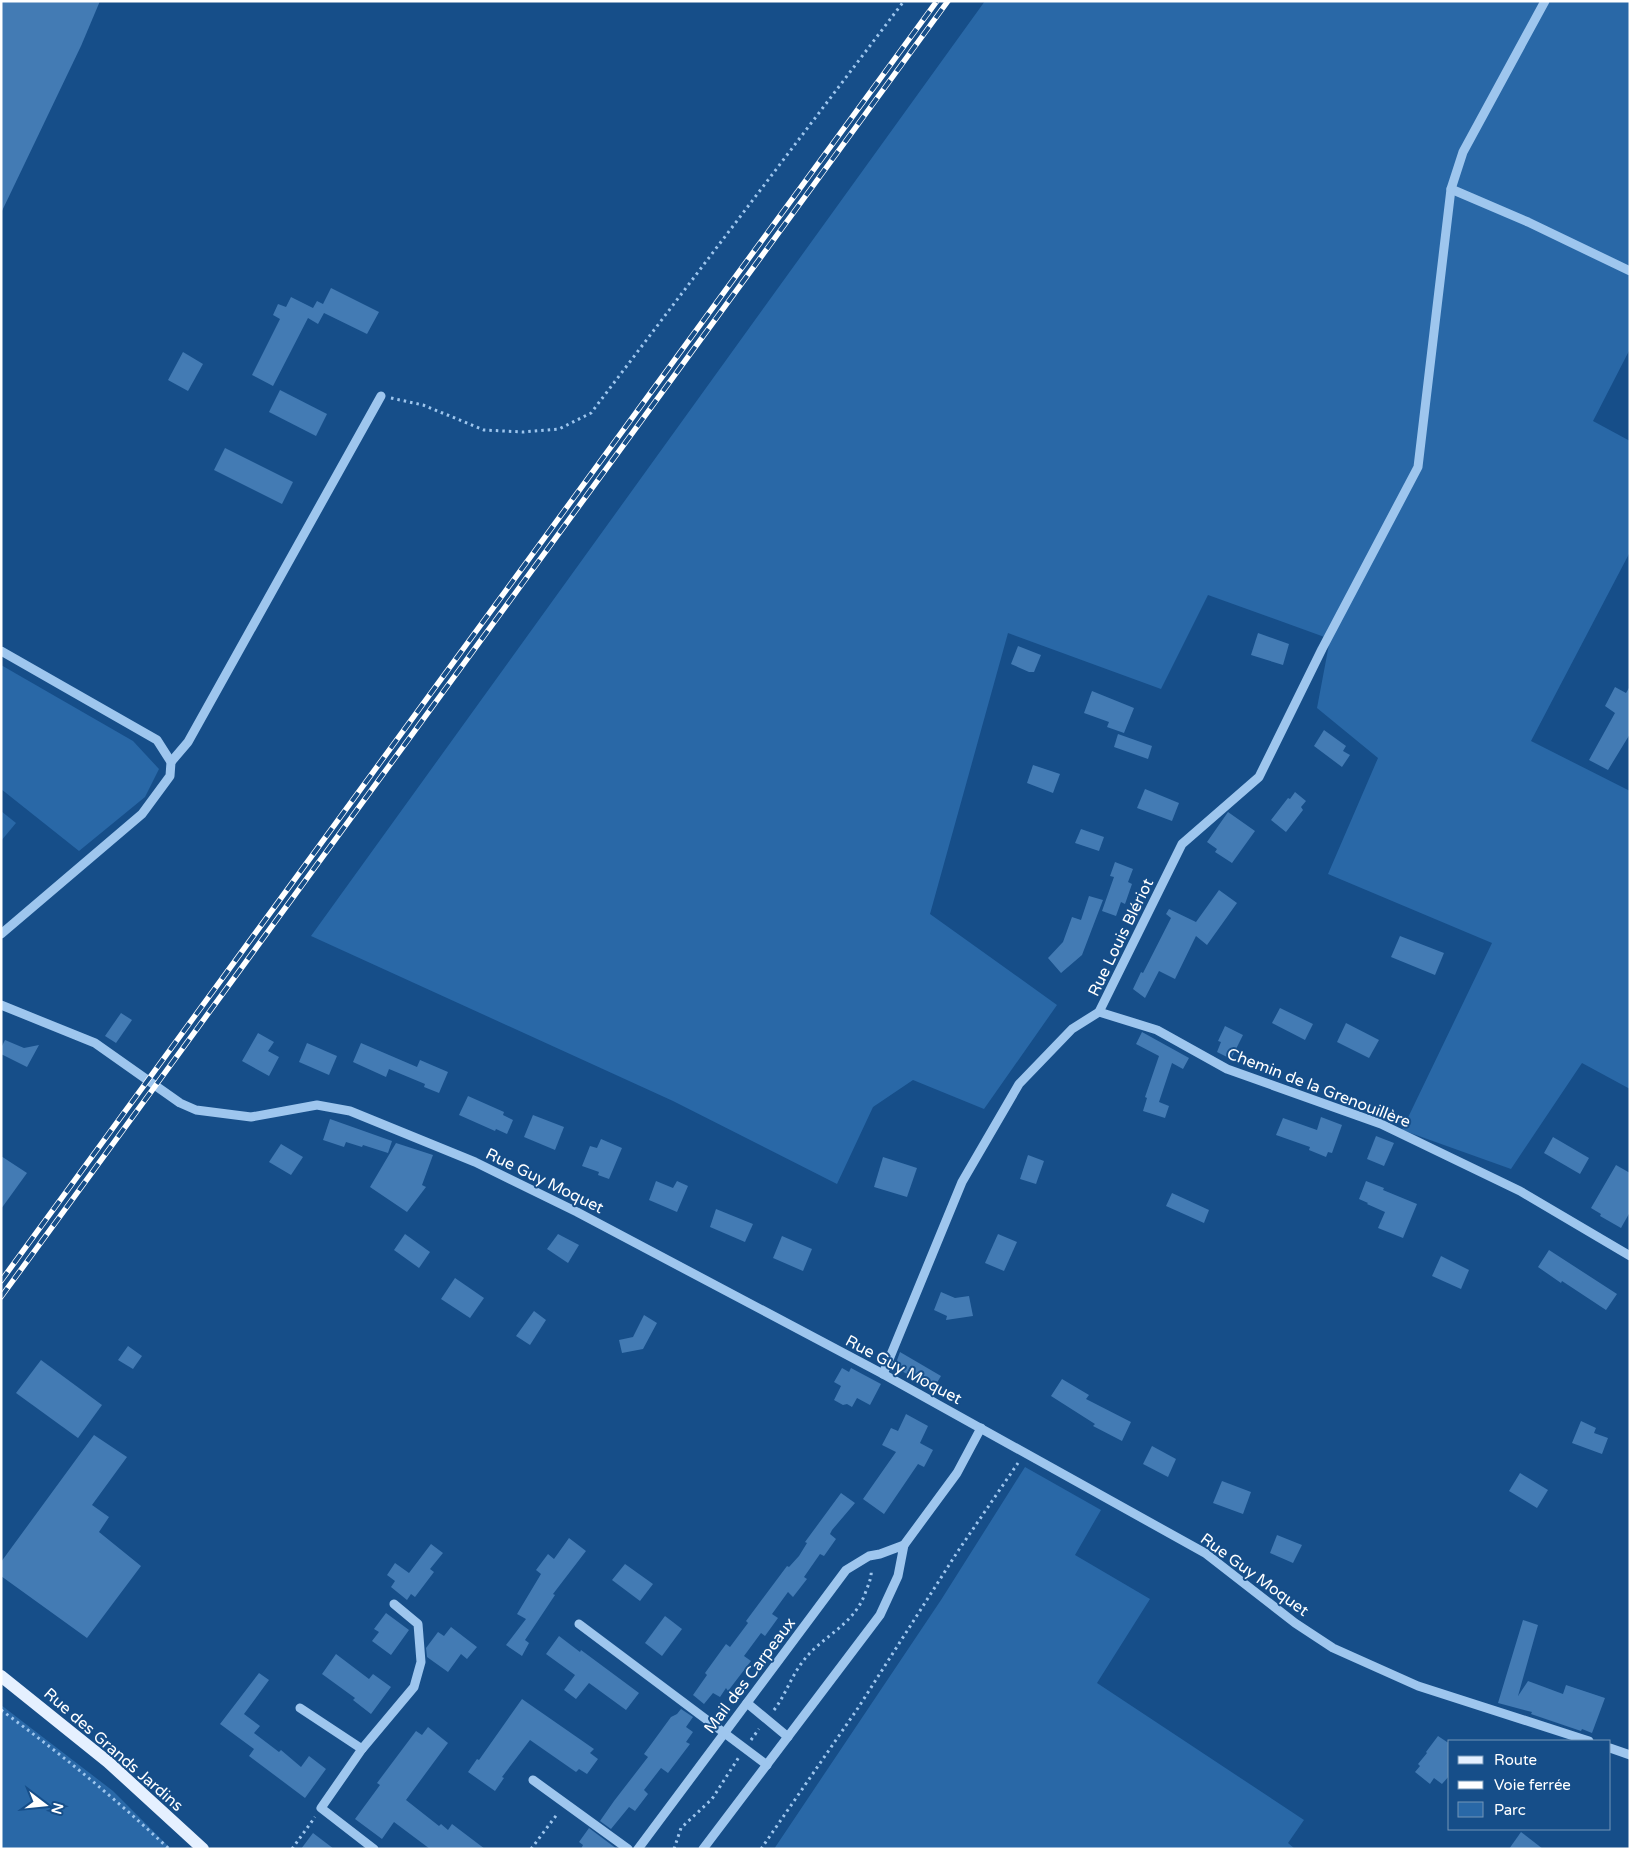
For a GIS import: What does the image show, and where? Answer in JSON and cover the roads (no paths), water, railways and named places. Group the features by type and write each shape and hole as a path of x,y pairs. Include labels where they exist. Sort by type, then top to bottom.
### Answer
{"main road":[{"name":"Rue des Grands Jardins","path":"1,1676 108,1762 204,1849"}],"street":[{"name":"Rue Louis Blériot","path":"883,1374 962,1182 1019,1084 1072,1029 1100,1012 1182,844 1259,777 1322,649 1418,467 1451,190 1462,152 1545,1"},
{"path":"1451,190 1528,222 1630,271"},
{"path":"1,934 142,814 170,776 171,762 188,742 381,396"},
{"path":"1,651 157,740 171,762"},
{"name":"Rue Guy Moquet","path":"1,1005 95,1043 180,1103 196,1110 251,1117 316,1105 350,1111 475,1162 577,1212 883,1374 1205,1553 1295,1623 1333,1648 1418,1686 1586,1740"},
{"name":"Chemin de la Grenouillère","path":"1100,1012 1157,1030 1227,1070 1381,1124 1520,1191 1630,1256"},
{"path":"702,1849 880,1615 898,1576 904,1545 957,1473 981,1428"},
{"name":"Mail des Carpeaux","path":"638,1849 724,1731 846,1570 869,1556 904,1545"},
{"path":"374,1849 320,1808 362,1749 414,1687 420,1662 418,1624 394,1604"},
{"path":"579,1624 767,1764"},
{"path":"747,1703 788,1737"},
{"path":"300,1708 362,1749"},
{"path":"1611,1748 1630,1755"},
{"path":"533,1780 628,1849"}],"railway":[{"path":"1,1281 937,1"},
{"path":"1,1297 948,1"}]}
